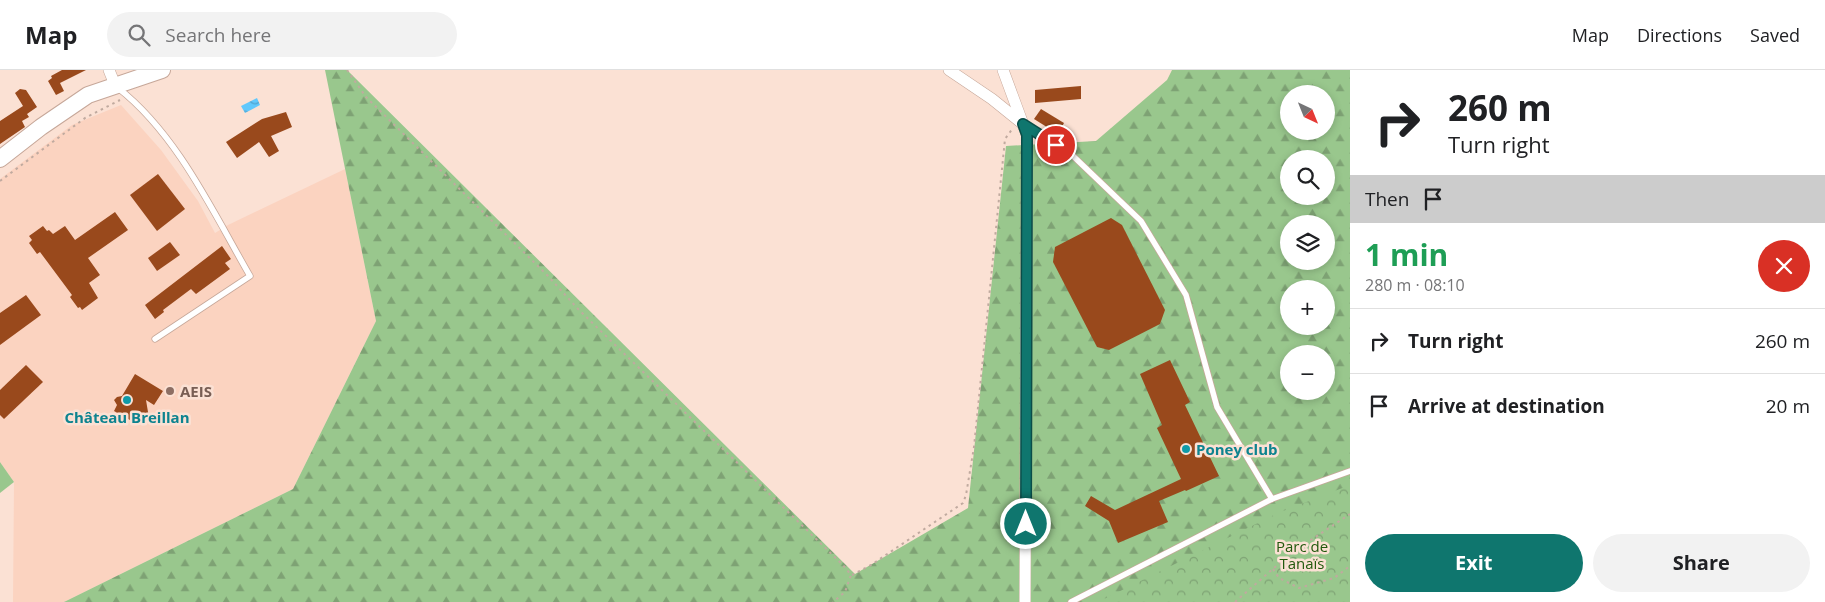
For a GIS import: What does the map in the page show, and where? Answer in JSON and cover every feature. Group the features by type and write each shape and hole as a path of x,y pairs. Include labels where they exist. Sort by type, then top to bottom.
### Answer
{"street":[{"path":"109,70 115,85"},
{"path":"0,159 41,127 88,95 162,70"},
{"path":"950,70 1021,122"},
{"path":"1003,70 1027,135 1025,602"}],"lane":[{"path":"115,85 128,96 166,138 188,171 250,276 155,339"},
{"path":"1021,122 1072,155 1141,221 1186,295 1217,406 1272,499"},
{"path":"1071,602 1272,499 1350,471"}],"path":[{"path":"347,70 366,97 607,337 843,564 851,575"},
{"path":"0,181 85,118 128,96"},
{"path":"833,602 845,592 851,575 871,565 963,503 974,446 1005,140 1021,122"},
{"path":"1235,602 1290,554 1350,514"},
{"path":"1273,569 1279,578 1299,588 1334,578 1350,566"}],"shaded area":[{"name":"AEIS","path":"121,105 161,150 198,201 215,233 345,169 376,321 293,489 64,602 13,602 14,482 0,462 0,179 72,125"}],"green space":[{"path":"325,70 347,70 855,574 968,508 1006,146 1096,141 1167,80 1172,70 1350,70 1350,602 64,602 293,489 376,321"},
{"path":"0,462 14,482 0,493"},
{"name":"Parc de Tanaïs","path":"1350,485 1350,602 1098,602 1278,513"}],"water":[{"path":"257,98 260,105 245,113 241,106"}],"building":[{"path":"62,70 86,70 60,83 64,91 56,95 48,81 52,78 51,76"},
{"path":"1081,86 1081,99 1035,103 1035,90"},
{"path":"20,89 26,90 37,107 27,114 29,117 22,121 25,127 0,144 0,121 23,106 15,93"},
{"path":"1041,109 1064,123 1058,134 1034,119"},
{"path":"286,112 292,127 271,136 279,151 269,157 259,142 237,158 226,142 262,119"},
{"path":"158,174 185,209 157,231 130,195"},
{"path":"115,212 128,230 88,258 100,275 89,283 98,298 82,310 80,307 78,308 70,297 72,295 40,252 37,254 29,243 32,240 29,236 43,226 53,234 65,226 75,240"},
{"path":"1111,218 1122,225 1165,310 1160,324 1109,350 1097,347 1053,262 1055,247"},
{"path":"170,242 180,255 157,271 148,258"},
{"path":"222,246 231,259 225,263 230,269 196,294 191,289 163,310 164,312 155,319 145,305"},
{"path":"26,295 41,315 0,345 0,313"},
{"path":"1170,360 1190,402 1185,405 1219,476 1159,501 1168,522 1118,543 1109,521 1085,506 1091,496 1115,510 1181,479 1157,428 1162,425 1140,374"},
{"path":"26,365 43,382 4,419 0,415 0,390"},
{"name":"Château Breillan","path":"135,374 163,391 154,405 146,400 149,418 145,424 137,424 114,411 117,405 114,400 122,396"}],"place":[{"name":"AEIS","path":"170,391"},
{"name":"Château Breillan","path":"127,400"},
{"name":"Poney club","path":"1186,449"}],"route":[{"path":"1026,524 1027,135 1023,124 1056,145"}]}
